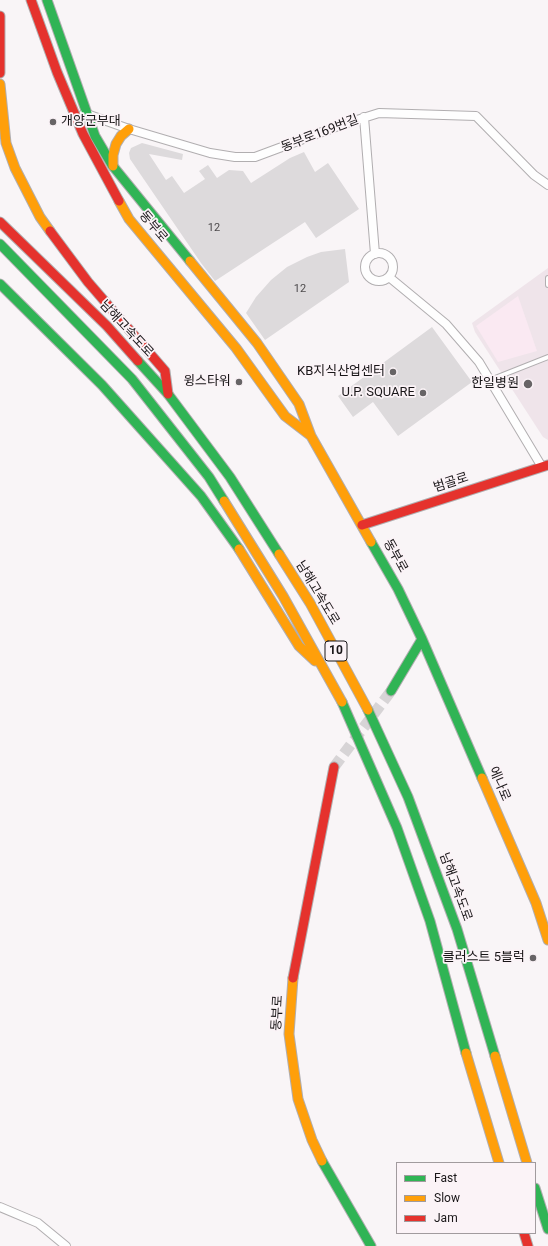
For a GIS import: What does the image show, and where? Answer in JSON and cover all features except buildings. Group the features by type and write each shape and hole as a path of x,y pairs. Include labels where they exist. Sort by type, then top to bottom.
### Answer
{"main road":[{"name":"동부로","path":"31,0 72,109 102,172 129,219 236,348 285,416 311,436"},
{"name":"동부로","path":"46,0 95,136 113,166 257,343 299,404 311,436 398,589 422,639"},
{"path":"0,16 0,73"},
{"path":"0,84 6,143 14,168 40,217 88,282 165,371 168,394"},
{"path":"113,166 113,155 116,144 121,136 129,129"},
{"name":"남해고속도로","path":"0,222 107,326 168,394 230,477 310,603 363,700 408,797 457,929 527,1162"},
{"name":"10","path":"0,244 132,379 209,477 283,596 327,674 353,725 397,828 430,921 454,1014 499,1162"},
{"path":"0,284 102,385 201,496 239,549 299,646 327,674"},
{"name":"범골로","path":"362,525 545,466"},
{"path":"391,691 422,639"},
{"name":"에나로","path":"422,639 536,902 548,940"},
{"name":"동부로","path":"334,767 294,967 289,1034 298,1098 310,1135 324,1164 371,1246"},
{"path":"536,1191 548,1229"},
{"path":"524,1234 528,1246"}],"street":[{"name":"동부로169번길","path":"72,109 129,129 210,153 235,157 255,157 364,117 379,113 476,116 534,175 548,185"},
{"path":"364,117 375,254"},
{"path":"375,254 384,254 391,260 393,268 386,280 377,281 372,279 367,273 368,260 375,254"},
{"path":"389,277 446,324 479,362 545,466"},
{"path":"0,1207 38,1224 66,1246"}],"lane":[{"path":"548,278 548,285"},
{"path":"490,380 548,357"}],"shaded area":[{"name":"한일병원","path":"548,268 548,440 543,437 475,332 472,323"},
{"path":"518,296 537,351 498,362 476,326"}],"tunnel":[{"path":"334,767 391,691"}],"traffic: fast":[{"path":"47,0 95,136 112,165 190,261"},
{"path":"0,244 132,379 209,477 224,501"},
{"path":"0,284 102,385 201,496 239,549"},
{"path":"138,361 168,394 230,477 279,554"},
{"path":"371,542 398,589 422,639 482,778"},
{"path":"391,691 422,639"},
{"path":"342,702 397,828 430,921 466,1053"},
{"path":"368,710 408,797 457,929 495,1056"},
{"path":"322,1161 371,1246"},
{"path":"536,1191 548,1229"}],"traffic: slow":[{"path":"0,84 6,143 15,168 40,217 50,231"},
{"path":"113,166 113,155 116,144 121,136 129,129"},
{"path":"119,201 129,219 236,348 285,416 311,436"},
{"path":"190,261 257,343 299,404 311,436 371,542"},
{"path":"224,501 283,596 342,702"},
{"path":"239,549 299,646 315,661"},
{"path":"279,554 310,603 368,710"},
{"path":"482,778 536,903 548,940"},
{"path":"293,978 289,1034 298,1099 312,1140 322,1161"},
{"path":"466,1053 499,1162"},
{"path":"495,1056 527,1162"}],"traffic: jam":[{"path":"31,0 57,72 83,134 119,201"},
{"path":"0,16 0,73"},
{"path":"0,222 107,326 138,361"},
{"path":"50,231 88,282 165,371 168,394"},
{"path":"362,525 548,465"},
{"path":"293,978 334,767"},
{"path":"524,1234 528,1246"}],"place":[{"name":"개양군부대","path":"53,122"},
{"name":"KB지식산업센터","path":"393,372"},
{"name":"윙스타워","path":"239,382"},
{"name":"한일병원","path":"528,384"},
{"name":"U.P. SQUARE","path":"423,393"},
{"name":"클러스트 5블럭","path":"533,958"}]}
